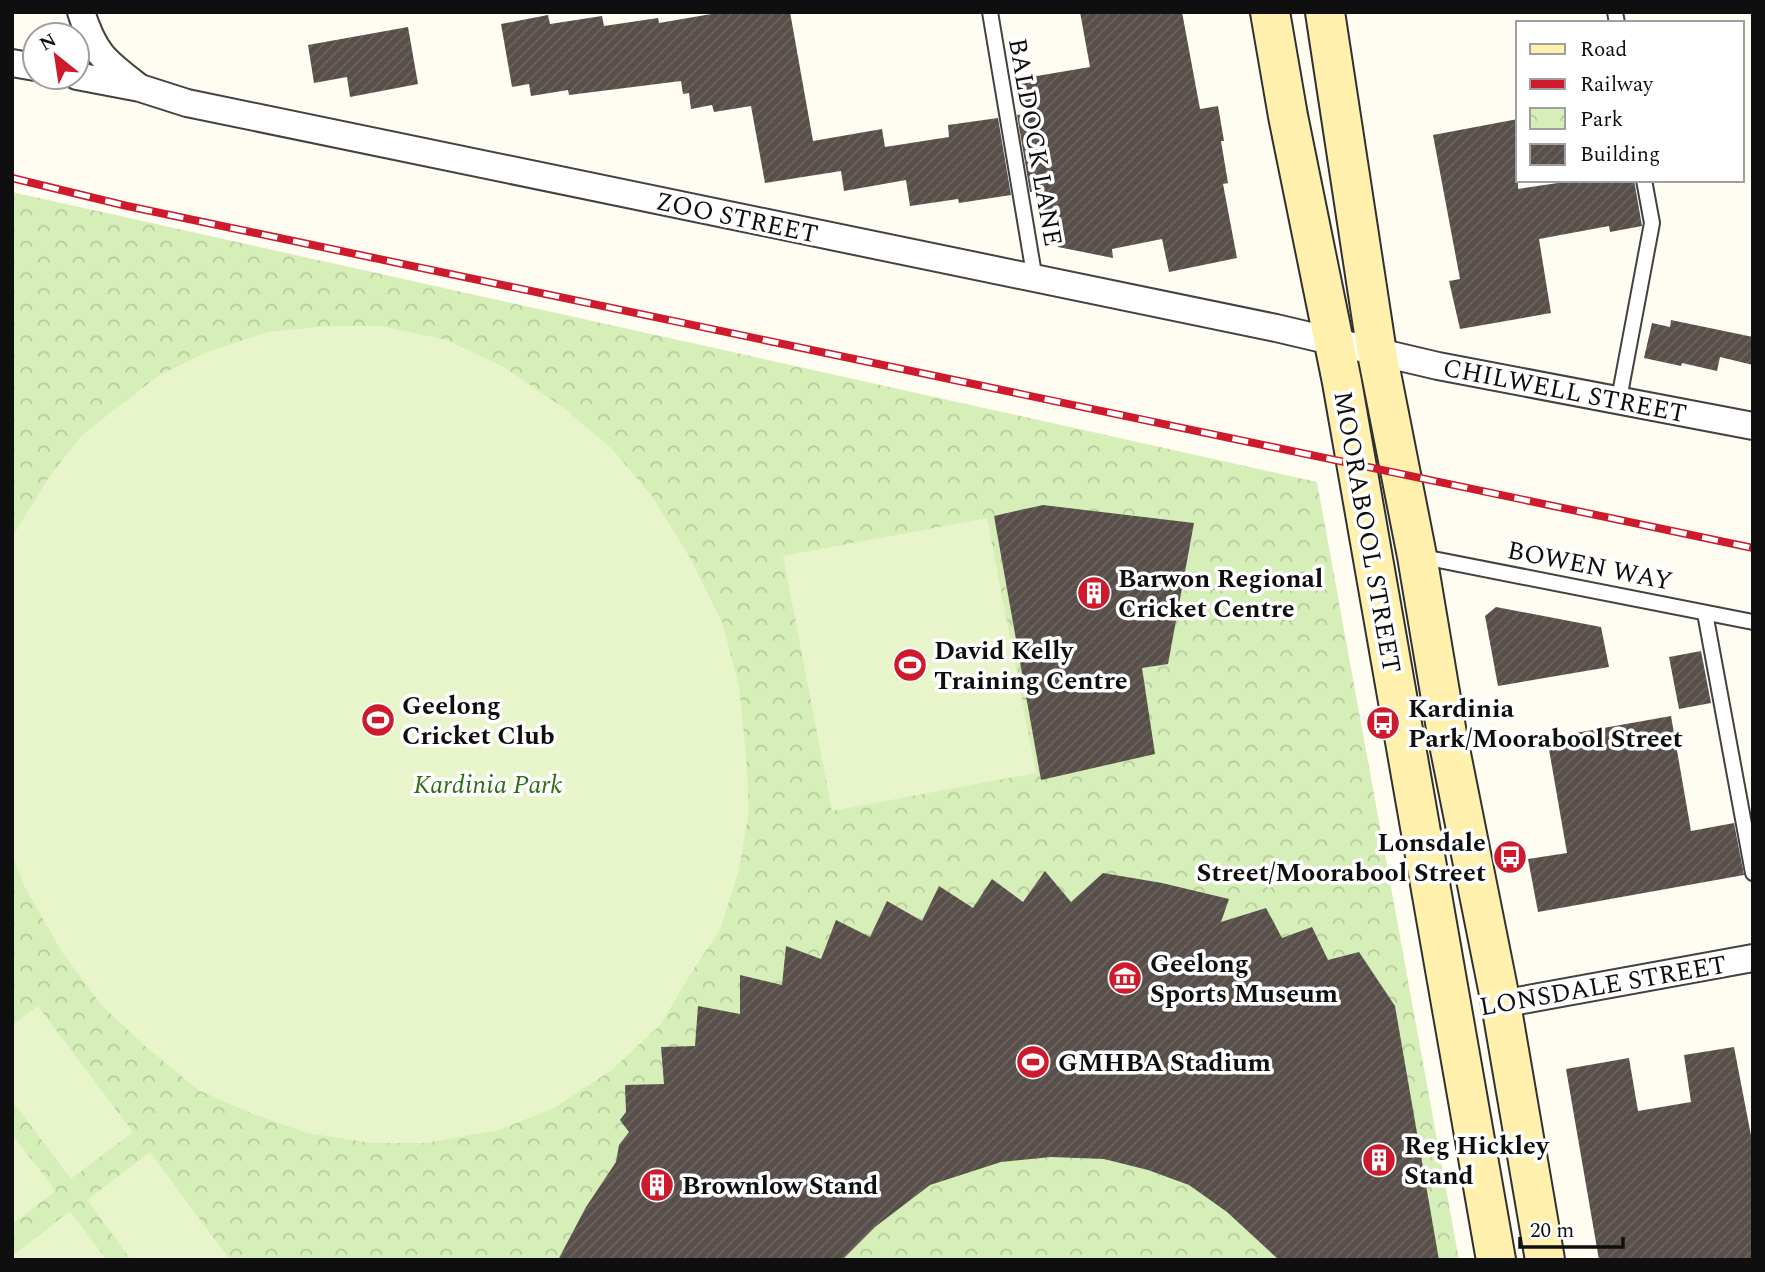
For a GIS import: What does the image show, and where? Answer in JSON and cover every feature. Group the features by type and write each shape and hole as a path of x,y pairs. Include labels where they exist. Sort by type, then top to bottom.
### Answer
{"street":[{"name":"ZOO STREET","path":"81,12 97,51 105,61 140,88"},
{"name":"MOORABOOL STREET","path":"1270,12 1287,116 1334,342 1496,1260"},
{"name":"MOORABOOL STREET","path":"1325,12 1377,353 1417,556 1447,734 1501,1003 1545,1260"},
{"name":"ZOO STREET","path":"91,79 140,88 187,103 1334,342"},
{"name":"CHILWELL STREET","path":"1334,342 1377,353 1753,426"},
{"name":"LONSDALE STREET","path":"1452,1011 1753,958"}],"lane":[{"name":"BALDOCK LANE","path":"990,12 1035,279"},
{"path":"1619,399 1652,223 1644,182"},
{"name":"BOWEN WAY","path":"1417,556 1753,622"},
{"path":"1705,612 1753,873"}],"green space":[{"name":"Kardinia Park","path":"12,192 1317,482 1459,1260 12,1260"},
{"name":"Geelong Cricket Club","path":"326,326 381,326 447,340 504,367 564,408 612,449 652,496 690,558 722,622 739,686 749,810 739,870 720,930 661,1024 612,1070 554,1108 499,1130 426,1143 371,1143 307,1133 253,1114 198,1090 102,1006 62,952 24,886 12,854 12,537 49,477 82,435 158,376 207,352 268,332"},
{"name":"David Kelly Training Centre","path":"987,518 1036,773 832,811 783,556"},
{"path":"38,1006 133,1132 71,1179 12,1101 12,1025"},
{"path":"12,1134 56,1191 12,1224"},
{"path":"150,1152 230,1260 131,1260 87,1200"},
{"path":"70,1211 107,1260 12,1260 12,1256"}],"building":[{"path":"723,12 790,12 813,141 882,129 885,147 949,137 948,125 998,118 1011,195 959,203 958,199 910,206 906,180 844,191 841,171 765,183 751,106 714,112 712,105 691,109 689,93 683,94 681,81 569,95 568,90 531,96 529,84 512,87 501,24 548,15 550,24 602,16 604,26 658,18 659,23"},
{"path":"1080,12 1182,12 1200,109 1218,106 1228,183 1223,184 1237,258 1169,272 1162,239 1112,249 1113,258 1058,247 1055,222 1046,223 1040,191 1030,192 1017,115 1026,114 1019,79 1090,67"},
{"path":"408,27 418,84 350,97 347,77 314,83 308,45"},
{"path":"1516,119 1518,189 1565,182 1634,182 1642,226 1610,232 1609,226 1539,239 1551,313 1460,329 1449,281 1460,279 1433,135"},
{"path":"1671,320 1753,337 1753,365 1720,357 1717,371 1644,358 1652,323 1670,327"},
{"name":"Barwon Regional Cricket Centre","path":"1043,505 1194,523 1168,664 1142,668 1155,754 1041,780 994,516"},
{"path":"1496,607 1601,627 1609,667 1498,686 1485,616"},
{"path":"1701,651 1711,703 1679,709 1669,657"},
{"path":"1671,716 1691,831 1734,823 1744,875 1538,912 1528,859 1567,853 1547,738"},
{"name":"GMHBA Stadium","path":"1045,871 1071,902 1103,873 1162,883 1229,899 1221,922 1266,908 1282,938 1312,927 1328,960 1359,952 1395,1006 1439,1260 1279,1260 1227,1212 1189,1185 1148,1170 1104,1159 1051,1157 1001,1162 930,1185 875,1227 842,1260 558,1260 586,1207 616,1162 619,1145 629,1132 620,1120 626,1112 625,1085 664,1084 661,1047 695,1046 698,1006 740,1014 740,975 782,985 786,946 821,959 836,920 870,937 887,901 922,921 939,886 973,908 992,879 1023,902"},
{"path":"1734,1047 1753,1146 1753,1258 1599,1260 1566,1069 1629,1058 1638,1111 1691,1102 1684,1055"}],"railway":[{"path":"12,178 127,206 1753,548"}],"place":[{"name":"Barwon Regional Cricket Centre","path":"1094,593"},
{"name":"David Kelly Training Centre","path":"910,665"},
{"name":"Geelong Cricket Club","path":"378,720"},
{"name":"Kardinia Park/Moorabool Street","path":"1383,723"},
{"name":"Lonsdale Street/Moorabool Street","path":"1510,857"},
{"name":"Geelong Sports Museum","path":"1125,978"},
{"name":"GMHBA Stadium","path":"1033,1062"},
{"name":"Reg Hickley Stand","path":"1379,1160"},
{"name":"Brownlow Stand","path":"657,1185"}]}
